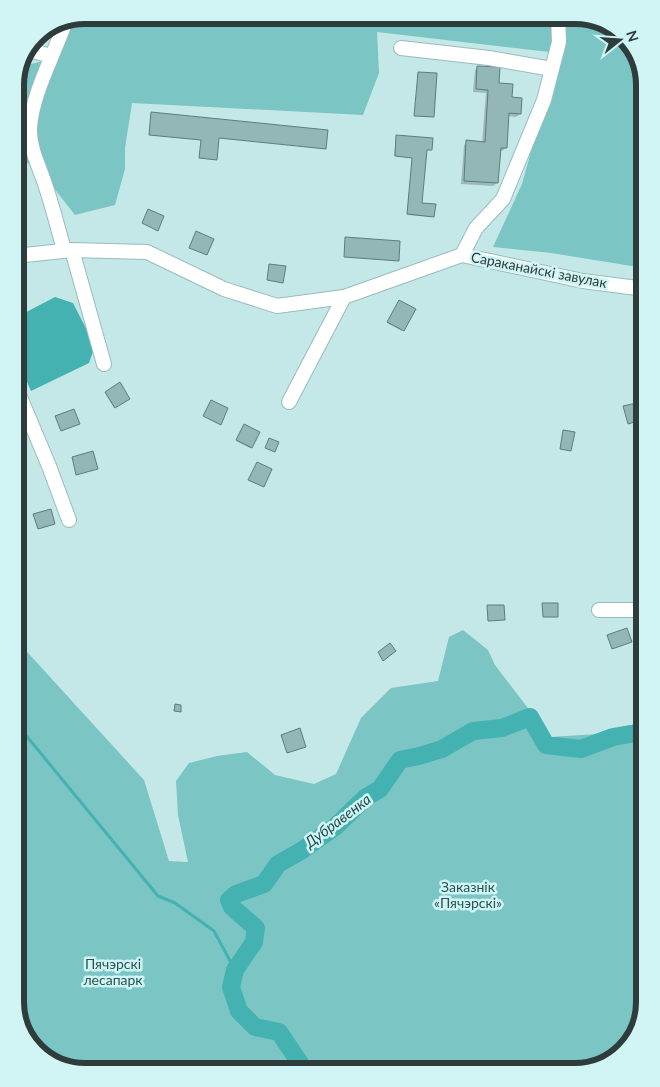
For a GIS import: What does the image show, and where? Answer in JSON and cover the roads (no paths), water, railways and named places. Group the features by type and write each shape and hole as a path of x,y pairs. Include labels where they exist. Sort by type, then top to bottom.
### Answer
{"street":[{"path":"24,255 68,250 147,252 224,289 277,306 344,297 462,255 476,228 503,199 544,100 559,42 558,24"},
{"path":"63,28 35,104 30,129 35,160 68,250 104,364"},
{"path":"401,48 489,58 552,69"},
{"path":"34,51 52,56"},
{"name":"Сараканайскі завулак","path":"462,255 583,281 636,287"},
{"path":"289,402 344,297"},
{"path":"24,406 69,520"},
{"path":"599,610 636,610"}],"waterway":[{"name":"Дубравенка","path":"300,1063 279,1032 255,1027 239,1011 231,987 235,970 254,942 256,928 232,907 229,900 236,894 264,884 278,864 301,851 335,827 365,798 380,789 400,760 442,749 473,731 502,728 530,717 546,745 581,749 613,737 636,733"},
{"path":"24,733 158,896 175,903 214,931 235,970"}],"park label":[{"name":"Заказнік «Пячэрскі»","path":"468,896"},
{"name":"Пячэрскі лесапарк","path":"113,972"}]}
